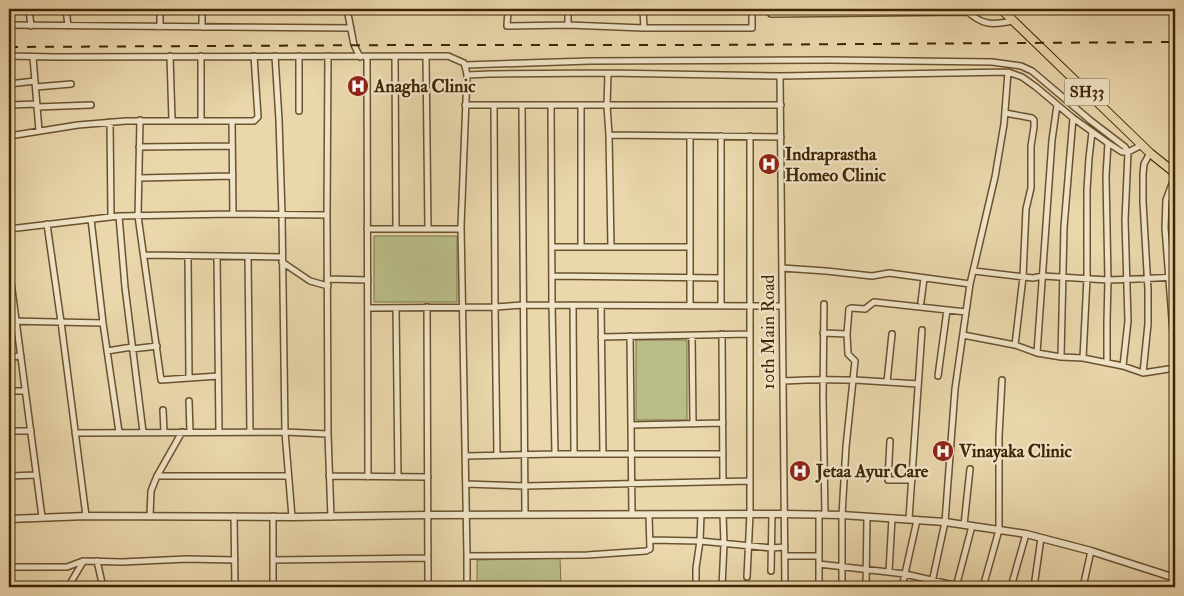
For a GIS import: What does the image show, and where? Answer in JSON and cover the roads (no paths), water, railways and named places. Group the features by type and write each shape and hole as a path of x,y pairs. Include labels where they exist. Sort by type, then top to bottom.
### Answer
{"main road":[{"name":"SH33","path":"1001,9 1150,153 1175,174"}],"street":[{"path":"29,9 31,26"},
{"path":"66,9 68,26"},
{"path":"160,9 160,27"},
{"path":"202,9 202,26"},
{"path":"347,9 354,46 360,57"},
{"path":"508,9 507,26 568,25 644,28 752,28 752,9"},
{"path":"568,9 568,25"},
{"path":"643,9 644,28"},
{"path":"771,14 823,11 967,10 977,20 987,24 1014,21"},
{"path":"9,25 351,28"},
{"path":"9,56 448,56 465,65 590,61 831,60 1006,63 1021,66 1032,71 1125,147 1128,152 1125,220 1128,321 1123,366"},
{"path":"170,56 172,120"},
{"path":"201,56 201,121"},
{"path":"9,136 78,125 140,120 254,120 258,117 254,56"},
{"path":"275,56 282,215 285,432 292,517"},
{"path":"299,56 299,110"},
{"path":"328,56 328,434 331,516"},
{"path":"367,56 368,477"},
{"path":"395,56 396,228"},
{"path":"426,56 428,229"},
{"path":"33,57 39,131"},
{"path":"465,65 461,229 467,587"},
{"path":"466,75 608,73 780,76 1008,72 1022,77 1073,118 1122,152 1128,152 1142,145"},
{"path":"931,587 945,522 955,390 970,284 995,177 1005,113 1008,72"},
{"path":"608,73 607,106 611,247"},
{"name":"10th Main Road","path":"780,76 785,587"},
{"path":"9,84 35,81"},
{"path":"36,87 71,84"},
{"path":"9,105 90,105"},
{"path":"465,106 781,105"},
{"path":"1037,352 1052,140 1057,105"},
{"path":"494,106 498,455"},
{"path":"522,106 525,515"},
{"path":"551,106 555,454"},
{"path":"581,106 581,247"},
{"path":"1005,113 1034,120 1031,188 1026,209 1023,277 1015,346"},
{"path":"1061,357 1064,227 1073,118"},
{"path":"140,120 138,216 161,380 218,376"},
{"path":"232,121 233,214"},
{"path":"110,122 111,216"},
{"path":"1083,358 1087,278 1087,190 1092,132"},
{"path":"609,135 781,136"},
{"path":"690,136 690,306"},
{"path":"721,136 721,306"},
{"path":"747,576 750,514 750,136"},
{"path":"1107,364 1106,176 1108,143"},
{"path":"139,147 232,146"},
{"path":"1143,372 1148,324 1143,174 1144,164 1150,153"},
{"path":"1175,174 1166,200 1165,228 1172,277 1175,358"},
{"path":"139,178 233,176"},
{"path":"9,229 111,216 327,215"},
{"path":"118,216 143,432"},
{"path":"91,219 119,432"},
{"path":"47,224 86,516"},
{"path":"367,229 461,229"},
{"path":"552,247 690,247"},
{"path":"145,256 217,256 282,259 310,281 328,286"},
{"path":"188,256 189,378"},
{"path":"217,256 218,432"},
{"path":"248,257 250,432"},
{"path":"9,267 11,294 26,391 42,517"},
{"path":"782,268 872,276 889,273 970,284"},
{"path":"974,271 1033,278 1043,276 1108,280 1172,277"},
{"path":"552,276 721,278"},
{"path":"921,302 924,278"},
{"path":"328,279 368,280"},
{"path":"842,587 842,515 846,447 855,359 848,354 847,334 850,309 865,309 874,302 966,312"},
{"path":"819,587 822,514 824,304"},
{"path":"368,308 524,305 782,306"},
{"path":"573,305 574,454"},
{"path":"601,306 603,454"},
{"path":"396,308 398,477"},
{"path":"427,308 428,587"},
{"path":"938,376 947,310"},
{"path":"9,321 104,323"},
{"path":"908,519 922,330"},
{"path":"823,333 847,334"},
{"path":"722,334 723,482"},
{"path":"602,336 750,334"},
{"path":"887,382 892,334"},
{"path":"692,335 693,424"},
{"path":"963,335 1061,357 1083,358 1123,366 1143,372 1175,368"},
{"path":"630,336 632,515"},
{"path":"107,351 157,346"},
{"path":"9,356 20,356"},
{"path":"783,381 852,379 918,384"},
{"path":"983,587 999,530 999,436 1002,380"},
{"path":"1174,404 1175,385"},
{"path":"9,391 26,391"},
{"path":"190,401 190,432"},
{"path":"163,410 164,432"},
{"path":"631,425 723,423"},
{"path":"9,431 31,431"},
{"path":"150,516 151,492 157,476 182,432"},
{"path":"75,433 285,432 328,434"},
{"path":"890,441 888,480 912,480"},
{"path":"466,456 525,454 723,454"},
{"path":"964,525 970,469"},
{"path":"9,476 36,475"},
{"path":"157,476 288,476"},
{"path":"329,476 428,477"},
{"path":"466,484 525,486 750,481"},
{"path":"696,587 701,514"},
{"path":"722,587 723,514"},
{"path":"771,571 772,514"},
{"path":"467,556 587,555 646,551 650,549 650,515"},
{"path":"9,519 86,516 842,515 945,522 1026,534 1091,551 1175,578"},
{"path":"234,516 235,587"},
{"path":"273,516 273,587"},
{"path":"866,587 867,517"},
{"path":"889,572 892,518"},
{"path":"902,587 917,520"},
{"path":"819,564 905,574 958,587 972,526"},
{"path":"1011,587 1026,534"},
{"path":"1034,587 1041,538"},
{"path":"650,540 700,541 771,548 785,547"},
{"path":"1083,587 1091,551"},
{"path":"785,556 819,556"},
{"path":"273,560 428,558"},
{"path":"9,567 68,567 83,561 235,560"},
{"path":"68,587 83,561"},
{"path":"97,561 103,587"}],"railway":[{"path":"9,47 1175,42"}],"place":[{"name":"Anagha Clinic","path":"358,86"},
{"name":"Indraprastha Homeo Clinic","path":"769,164"},
{"name":"Vinayaka Clinic","path":"943,451"},
{"name":"Jetaa Ayur Care","path":"800,471"}]}
